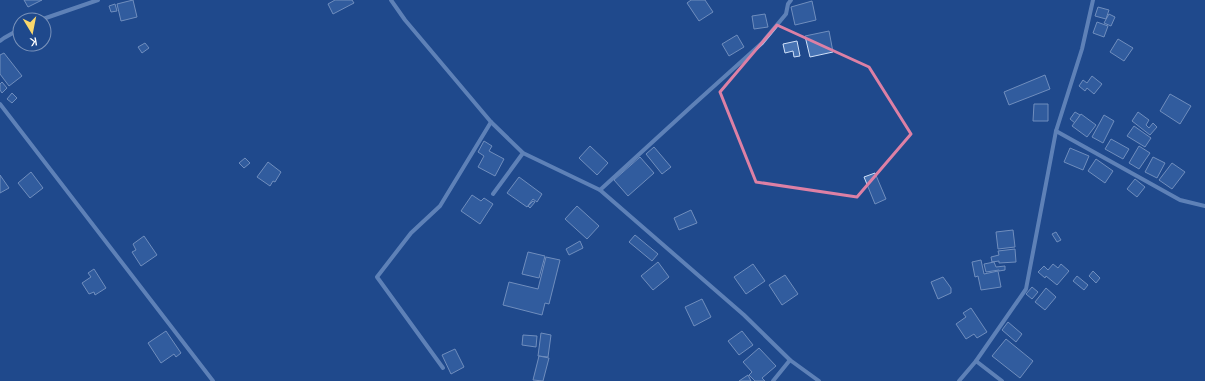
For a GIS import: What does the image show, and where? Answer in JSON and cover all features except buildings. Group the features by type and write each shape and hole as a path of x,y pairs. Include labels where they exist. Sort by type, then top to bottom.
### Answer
{"street":[{"path":"52,16 98,0"},
{"path":"391,0 405,20 491,122 523,153 600,190 744,315 790,360 819,381"},
{"path":"600,190 762,43 786,14 788,4 791,0"},
{"path":"959,381 976,361 1026,289 1056,131 1082,49 1093,0"},
{"path":"0,41 12,34"},
{"path":"0,104 213,381"},
{"path":"443,368 377,276 411,233 440,206 491,122"},
{"path":"1056,131 1180,200 1205,206"},
{"path":"493,194 523,153"},
{"path":"773,381 790,360"},
{"path":"976,361 1002,381"}],"highlighted area":[{"path":"777,25 869,67 911,134 857,197 756,182 720,92"}]}
